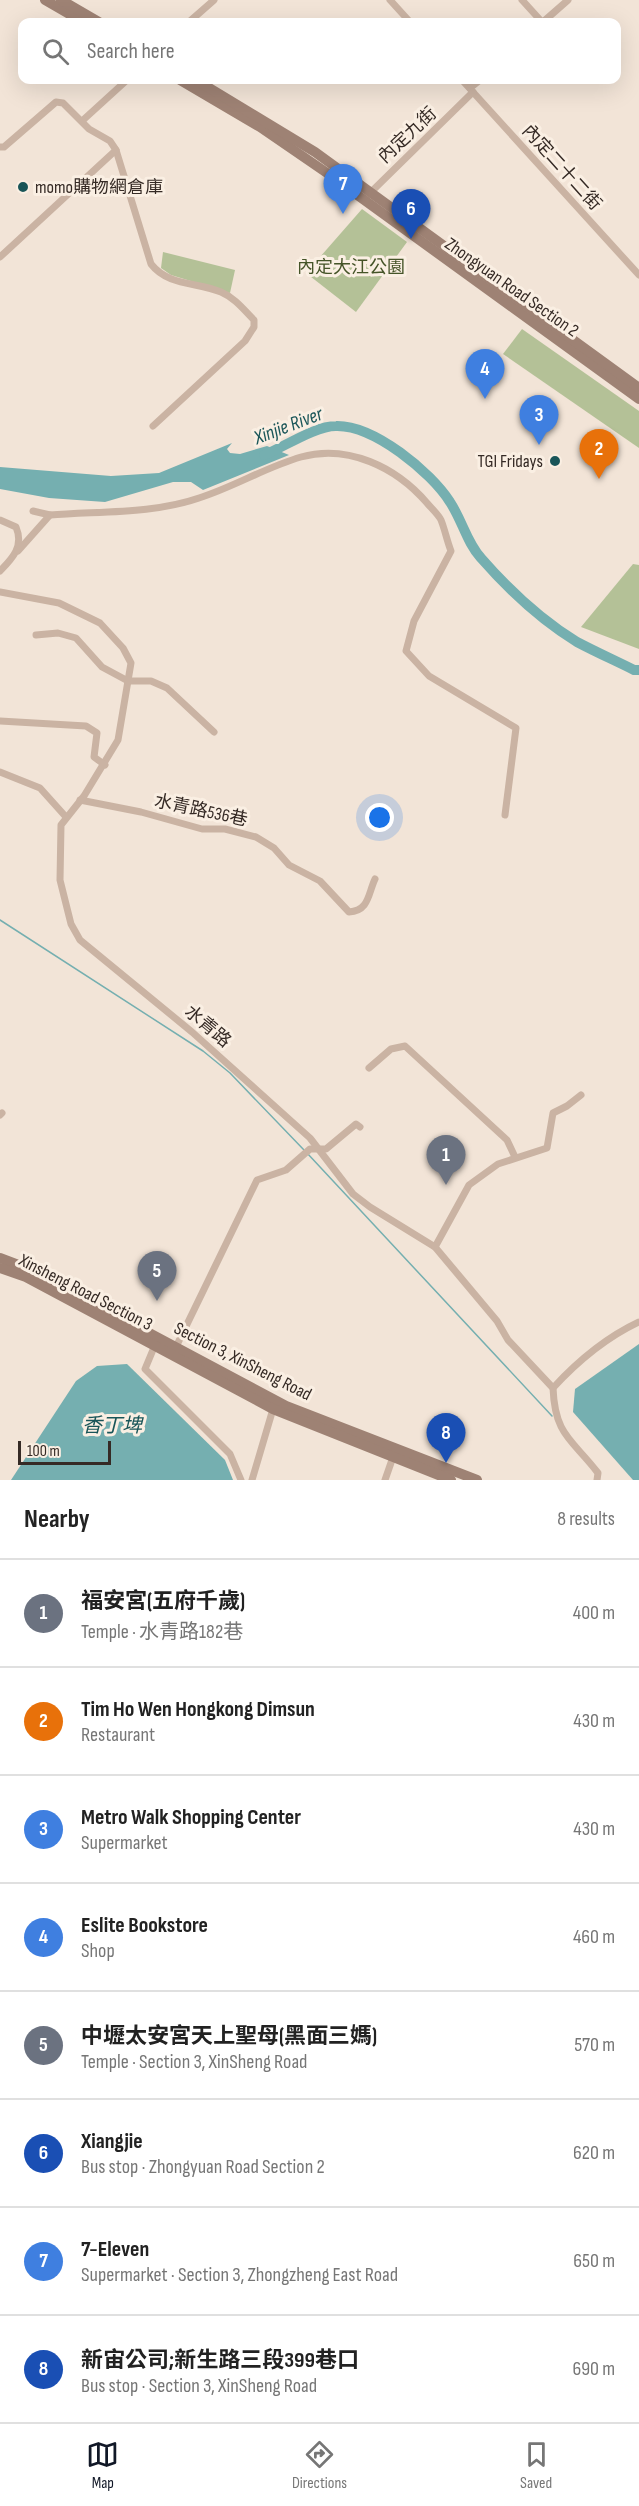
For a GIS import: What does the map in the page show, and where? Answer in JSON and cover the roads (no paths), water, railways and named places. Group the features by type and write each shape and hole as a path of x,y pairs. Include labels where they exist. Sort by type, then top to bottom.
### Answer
{"main road":[{"path":"45,0 76,18"},
{"path":"61,0 92,18"},
{"path":"187,84 260,127 367,197"},
{"path":"203,84 315,152 367,197"},
{"name":"Zhongyuan Road Section 2","path":"367,197 639,388"},
{"name":"Zhongyuan Road Section 2","path":"367,197 639,399"},
{"name":"Section 3, XinSheng Road","path":"0,1258 29,1269 174,1350 286,1406 477,1480"},
{"name":"Xinsheng Road Section 3","path":"0,1268 26,1277 154,1345 174,1350 273,1409 451,1480"}],"street":[{"path":"194,18 214,0"},
{"path":"390,0 406,18"},
{"path":"522,0 539,18"},
{"path":"548,18 568,0"},
{"path":"82,121 123,84"},
{"name":"內定二十二街","path":"466,84 639,275"},
{"name":"內定九街","path":"367,197 477,84"},
{"path":"0,147 4,147 59,101 89,129 110,141 116,150 155,269 168,278 222,293 238,303 254,320 254,327 245,341 153,426"},
{"path":"0,257 116,150"},
{"path":"33,511 50,515 165,506 199,498 262,472 316,454 345,454 371,461 393,472 415,489 441,519 450,551 414,621 406,651 429,676 516,728 505,815"},
{"path":"0,571 50,515"},
{"path":"0,520 16,527 20,537 16,553"},
{"name":"水青路","path":"0,592 60,603 100,623 123,648 131,663 118,740 105,765 61,825 60,880 71,924 80,940 226,1061 320,1148 353,1194 435,1247 497,1321 508,1340 553,1388"},
{"path":"36,635 58,633 76,638 84,644 97,664 128,681 151,681 167,688 213,732"},
{"path":"0,721 94,728 97,733 94,757 105,765"},
{"path":"0,772 40,788 66,817"},
{"name":"水青路536巷","path":"80,800 141,812 202,829 225,829 256,837 274,848 289,865 320,881 349,912 356,912 367,902 375,879"},
{"path":"369,1068 391,1048 405,1047 507,1140 515,1157"},
{"path":"435,1247 469,1185 498,1164 515,1157 538,1153 547,1148 553,1113 581,1095"},
{"path":"174,1350 257,1180 286,1170 310,1149 326,1149 356,1124 360,1126"},
{"path":"597,1480 598,1473 559,1428 553,1406 553,1388 568,1371 616,1334 639,1322"},
{"path":"154,1345 145,1369 230,1454 240,1480"},
{"path":"252,1480 273,1409"},
{"path":"385,1480 393,1457"}],"water":[{"path":"232,443 227,449 230,453 240,454 267,446 289,455 203,490 191,482 173,482 105,502 49,498 0,489 0,467 111,476 159,473"},
{"path":"639,1344 639,1480 633,1480 573,1412 575,1389"},
{"name":"香丁埤","path":"127,1364 225,1460 233,1480 11,1480 76,1381 97,1366"}],"waterway":[{"name":"Xinjie River","path":"264,455 309,433 336,426 367,433 384,442 430,477 450,502 476,552 526,604 577,642 634,670 639,670"},
{"path":"0,920 203,1051 230,1073 304,1150"},
{"path":"307,1153 552,1416"}],"place":[{"name":"momo購物網倉庫","path":"23,187"},
{"name":"7-Eleven","path":"343,214"},
{"name":"Xiangjie","path":"411,239"},
{"name":"Eslite Bookstore","path":"485,399"},
{"name":"Metro Walk Shopping Center","path":"539,445"},
{"name":"TGI Fridays","path":"555,461"},
{"name":"Tim Ho Wen Hongkong Dimsun","path":"599,479"},
{"name":"福安宮(五府千歲)","path":"446,1185"},
{"name":"中壢太安宮天上聖母(黑面三媽)","path":"157,1301"},
{"name":"新宙公司;新生路三段399巷口","path":"446,1463"}],"park label":[{"name":"內定大江公園","path":"351,267"}]}
